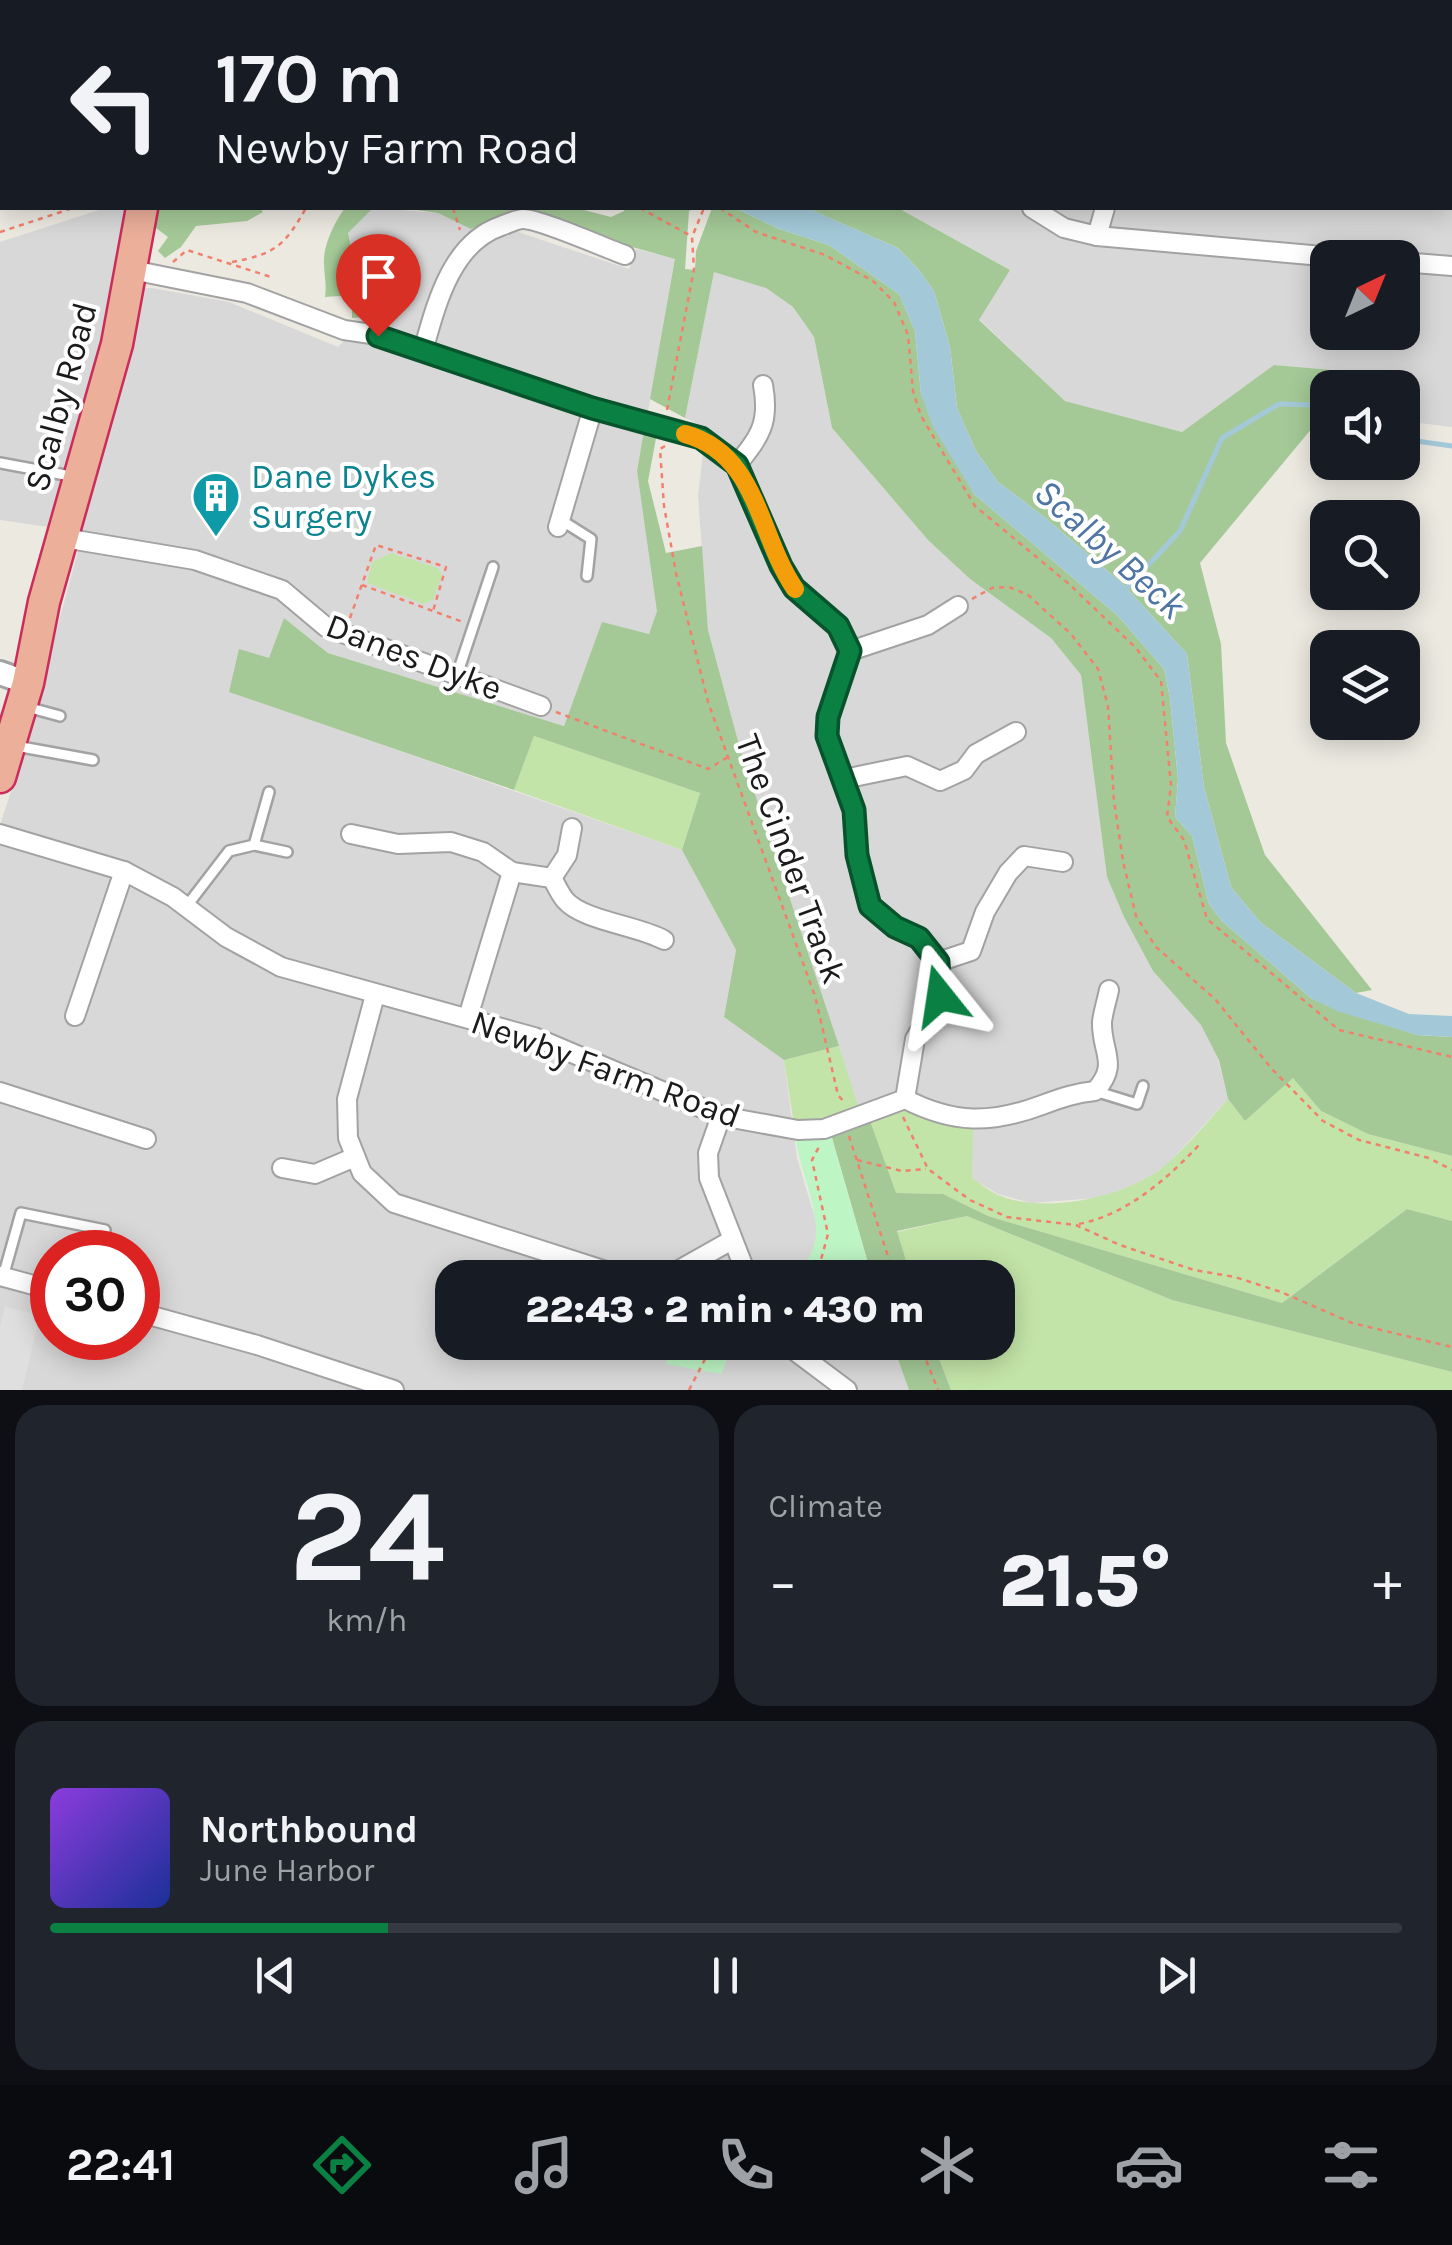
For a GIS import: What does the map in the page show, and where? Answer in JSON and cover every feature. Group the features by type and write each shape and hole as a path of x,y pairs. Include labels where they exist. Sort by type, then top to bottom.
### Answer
{"highway":[{"name":"Scalby Road","path":"0,777 9,745 16,687 64,538 138,272 142,210"}],"street":[{"path":"1035,210 1064,228 1097,236 1310,255"},
{"path":"1097,236 1104,210"},
{"path":"423,351 436,304 453,269 472,242 490,230 523,219 625,255"},
{"path":"1420,263 1452,266"},
{"path":"138,272 247,294 344,330 378,336 592,408 701,438 737,465 794,588 838,626 850,651 828,717 827,736 854,810 857,855 870,906 895,927 919,938 938,962 940,996 914,1039 901,1101 965,1120 1002,1118 1072,1093 1096,1091 1107,1078 1109,1059 1102,1024 1109,990"},
{"path":"737,465 760,435 767,408 763,385"},
{"path":"559,523 592,408"},
{"name":"Danes Dyke","path":"64,538 194,560 282,590 326,628 541,706"},
{"path":"850,651 928,625 958,606"},
{"path":"844,778 907,766 940,781 964,770 976,754 1016,732"},
{"path":"552,878 567,855 572,828"},
{"path":"364,831 398,844 451,842 482,852 512,872 552,878"},
{"name":"Newby Farm Road","path":"0,834 124,871 280,967 534,1037 721,1116 798,1130 824,1129 901,1101"},
{"path":"938,962 971,951 985,912 1024,856 1063,862"},
{"path":"76,1016 124,871"},
{"path":"468,1017 512,872"},
{"path":"552,878 564,900 579,912 654,929"},
{"path":"376,995 347,1099 348,1138 362,1173 394,1203 572,1260"},
{"path":"0,1092 146,1140"},
{"path":"721,1116 708,1153 709,1178 740,1260"},
{"path":"282,1168 315,1174 356,1157"},
{"path":"697,1260 732,1240"},
{"path":"1,1276 30,1284"},
{"path":"160,1318 394,1390"},
{"path":"807,1360 848,1390"}],"lane":[{"path":"0,463 79,477"},
{"path":"559,523 591,539 588,576"},
{"path":"458,675 493,567"},
{"path":"16,687 60,716"},
{"path":"9,745 93,760"},
{"path":"254,845 269,792"},
{"path":"186,906 229,852 254,845 287,852"},
{"path":"1096,1091 1137,1104 1142,1086"},
{"path":"1,1276 21,1213 104,1230"}],"path":[{"path":"0,232 67,210"},
{"path":"230,262 275,251 288,240 305,210"},
{"path":"453,210 458,228 472,242"},
{"path":"644,210 692,237"},
{"path":"665,408 694,269 692,237 703,210"},
{"path":"723,210 756,232 872,280 894,302 908,335 912,391 921,416 975,506 1123,635 1160,681 1171,786 1167,816 1184,840 1208,919 1339,1030 1452,1056"},
{"path":"138,272 174,262 187,250 271,277"},
{"name":"The Cinder Track","path":"660,449 664,506 676,573 708,702 815,996 852,1132 849,1137 889,1260"},
{"path":"345,634 376,544 446,567 433,611"},
{"path":"362,585 473,626"},
{"path":"958,606 992,588 1010,587 1028,595 1071,634 1098,669 1108,706 1114,801 1123,861 1136,916 1156,947 1215,999 1272,1068 1323,1121 1360,1140 1428,1158 1452,1170"},
{"path":"541,706 708,770 728,757"},
{"path":"901,1101 928,1169 970,1200 1007,1217 1076,1225 1194,1270 1235,1277 1281,1292 1352,1323 1452,1348"},
{"path":"821,1260 828,1234 812,1160 824,1138 824,1129"},
{"path":"1076,1225 1103,1219 1140,1198 1200,1144"},
{"path":"857,1160 902,1171 928,1169"},
{"path":"689,1390 705,1360"},
{"path":"926,1360 938,1390"}],"shaded area":[{"path":"99,210 126,210 113,289 152,288 229,302 338,347 366,317 348,232 371,210 438,213 494,239 515,231 629,269 636,249 676,259 637,471 658,608 649,634 602,623 564,726 328,653 284,618 269,659 229,691 682,850 736,950 724,1017 784,1060 797,1158 819,1231 811,1259 435,1260 435,1360 696,1360 721,1374 726,1360 898,1360 909,1390 0,1390 0,825 23,755 83,532 0,520 0,242"},
{"path":"902,210 1452,210 1452,427 1420,423 1420,370 1275,365 1182,432 1065,401 979,319 1010,270"},
{"path":"714,271 766,288 793,307 814,337 832,428 928,540 970,579 1051,638 1081,675 1107,877 1153,971 1201,1025 1217,1054 1228,1099 1168,1164 1140,1183 1097,1198 1031,1203 998,1194 971,1178 973,1115 860,1112 741,752 708,630 698,496 706,428 685,418"},
{"path":"5,1307 30,1313 30,1357 22,1390 0,1390 0,1327"}],"green space":[{"path":"157,210 263,212 247,221 196,226 181,247 165,258 158,251 168,237 152,225"},
{"path":"344,210 371,210 348,233 366,317 352,318 352,301 340,296 325,297 325,249"},
{"path":"417,210 584,210 611,217 624,210 691,210 685,269 695,270 696,251 711,210 739,210 779,229 829,245 899,294 915,331 921,394 974,494 1118,616 1164,669 1178,779 1175,817 1192,836 1209,904 1222,921 1312,999 1417,1035 1452,1037 1452,1156 1368,1134 1321,1111 1293,1078 1245,1121 1228,1099 1219,1060 1201,1025 1153,971 1107,877 1081,675 1051,638 970,579 928,540 832,428 814,337 793,307 766,288 714,272 685,418 650,399 675,259 518,215 497,217 471,229 438,213"},
{"path":"812,210 902,210 1010,270 979,320 1065,401 1182,432 1274,365 1333,370 1310,370 1310,430 1200,563 1221,644 1226,743 1265,855 1372,990 1356,993 1260,922 1231,887 1204,787 1187,654 1123,584 998,482 976,451 957,408 950,347 934,291 898,248"},
{"path":"644,431 657,433 648,481 666,553 702,546 708,630 741,752 839,1046 784,1060 724,1017 736,950 682,850 700,793 534,736 514,790 229,692 239,649 269,658 284,618 328,653 564,726 602,622 649,634 657,611 637,471"},
{"path":"391,553 438,568 442,575 433,600 423,604 367,583 372,562"},
{"path":"534,736 700,793 682,850 514,790"},
{"path":"839,1046 860,1112 794,1125 784,1060"},
{"path":"1293,1077 1321,1111 1368,1134 1452,1156 1452,1221 1407,1209 1282,1303 988,1216 943,1194 895,1193 869,1118 905,1102 923,1112 973,1127 972,1178 1017,1201 1063,1203 1133,1185 1169,1162 1228,1099 1245,1121"},
{"path":"869,1118 896,1193 943,1194 988,1216 1282,1303 1407,1209 1452,1221 1452,1372 1172,1300 967,1216 897,1231 906,1260 867,1260 830,1131"},
{"path":"830,1131 867,1260 806,1260 816,1233 795,1132"},
{"path":"967,1216 1172,1300 1452,1372 1452,1390 951,1390 940,1360 1015,1360 1015,1260 906,1260 897,1232"},
{"path":"668,1360 726,1360 721,1374 666,1364"},
{"path":"898,1360 940,1360 951,1390 909,1390"}],"water":[{"path":"739,210 812,210 898,248 919,270 934,291 950,347 957,408 976,451 998,482 1123,584 1187,654 1204,787 1231,887 1260,922 1356,993 1409,1014 1452,1016 1452,1037 1417,1035 1340,1012 1312,999 1222,921 1209,904 1192,836 1175,817 1178,779 1164,669 1118,616 974,494 933,427 921,394 915,331 899,294 829,245 779,229"}],"waterway":[{"name":"Scalby Beck","path":"1124,591 1180,531 1222,438 1279,404 1310,405"},
{"path":"1420,442 1452,446"}],"slow traffic":[{"path":"685,434 701,438 737,465 795,589"}],"place":[{"name":"Dane Dykes Surgery","path":"216,538"}],"route":[{"path":"378,336 592,408 701,438 737,465 794,588 838,626 850,651 828,717 827,736 854,810 857,855 870,906 895,927 919,938 938,962 940,996"}]}
